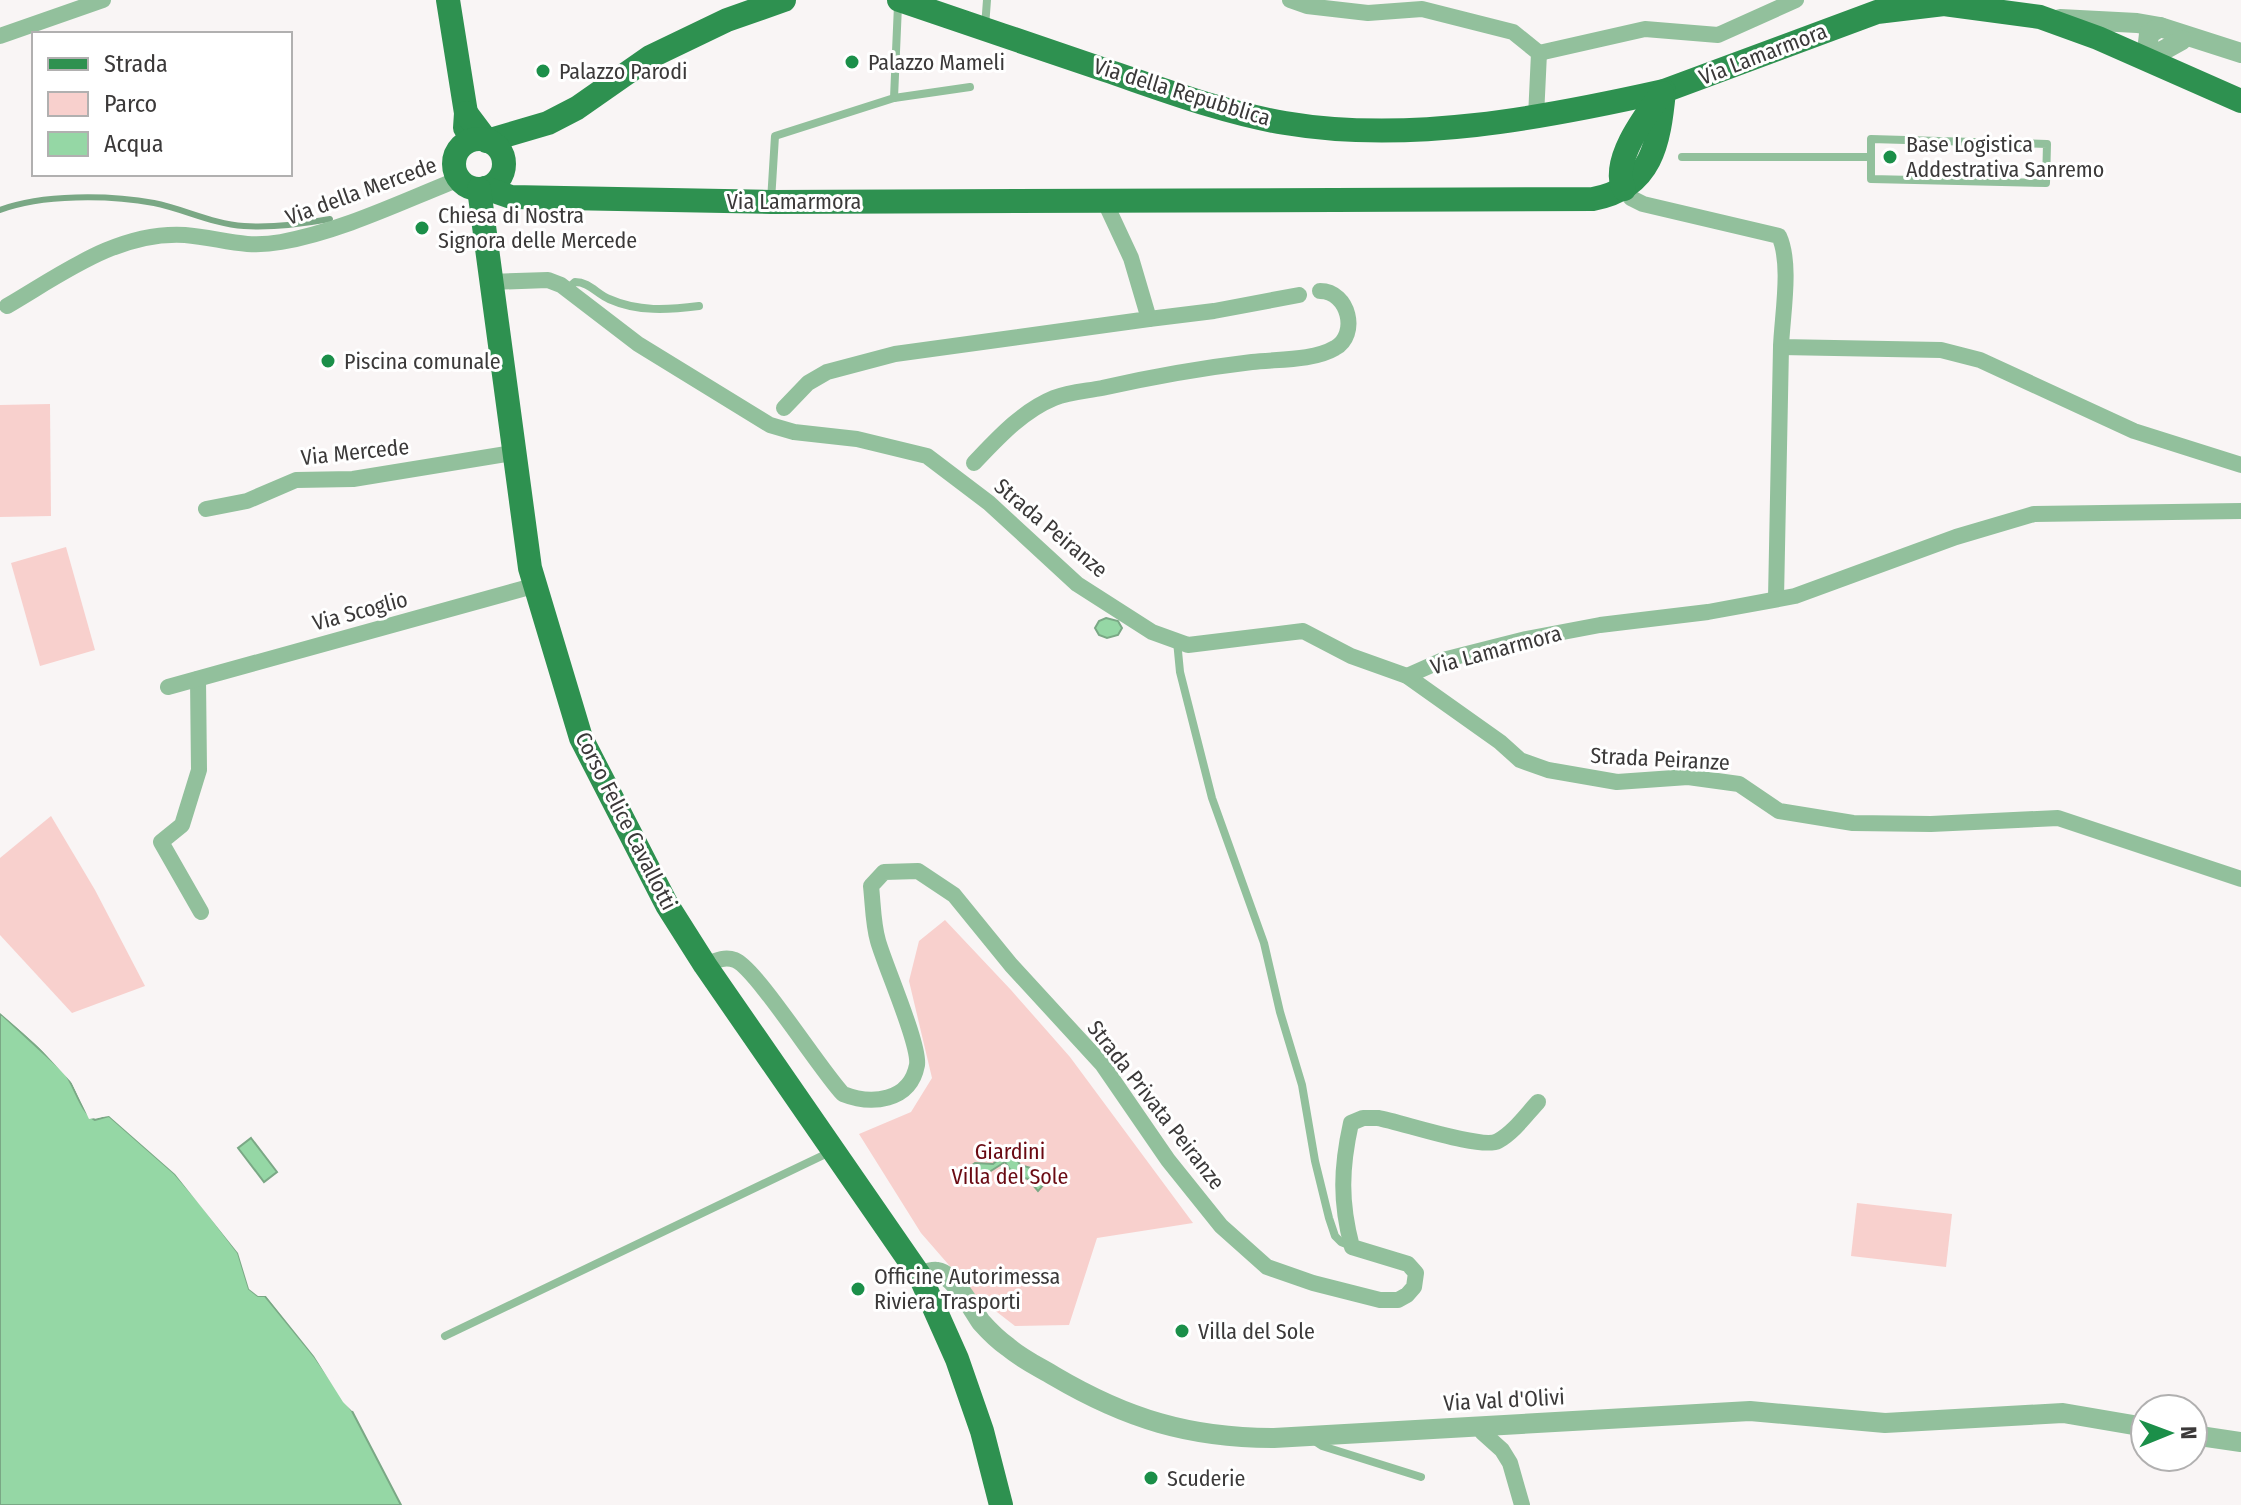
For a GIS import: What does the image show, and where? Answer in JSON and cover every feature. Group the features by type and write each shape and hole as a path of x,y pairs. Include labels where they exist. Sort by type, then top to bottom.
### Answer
{"main road":[{"path":"448,0 466,113 476,143"},
{"path":"476,143 499,151 503,166 498,180 474,185 454,162 476,143 548,123 577,108 650,57 727,20 784,0"},
{"name":"Via della Repubblica","path":"898,0 1181,96 1286,123 1442,130 1536,117 1664,91"},
{"name":"Via Lamarmora","path":"1664,91 1877,12 1944,4 2040,17 2241,101"},
{"path":"1624,189 1619,171 1623,160 1647,113 1664,91"},
{"name":"Via Lamarmora","path":"474,185 511,197 771,202 1571,199 1605,197 1624,189"},
{"name":"Corso Felice Cavallotti","path":"474,185 533,586 581,738 667,905 705,965 920,1276 957,1359 982,1431 1001,1505"}],"street":[{"path":"0,36 103,0"},
{"path":"1290,0 1307,6 1368,13 1422,9 1513,32 1539,53"},
{"path":"1539,53 1645,29 1718,35 1796,0"},
{"path":"2040,17 2160,27 2241,53"},
{"path":"2146,60 2149,34 2160,27"},
{"path":"2146,60 2188,38"},
{"path":"2184,76 2177,66 2176,55 2188,38"},
{"path":"1536,117 1539,53"},
{"name":"Via della Mercede","path":"7,306 87,259 132,239 186,235 251,246 281,242 474,185"},
{"path":"1624,189 1631,198 1643,204 1770,233 1779,236 1783,245 1776,599"},
{"path":"1104,200 1131,258 1149,319"},
{"name":"Strada Peiranze","path":"490,282 548,280 638,344 770,425 794,432 875,443 927,456 989,503 1077,584 1152,632 1188,645 1303,631 1351,656 1407,676 1500,742 1520,760 1548,770 1617,782 1688,777 1739,784 1779,811 1853,823 1931,824 2058,818 2241,879"},
{"path":"974,463 1008,427 1054,398 1129,382 1319,354 1334,349 1346,337 1348,315 1338,295 1320,291"},
{"path":"784,408 808,383 827,372 895,354 1214,311 1299,295"},
{"path":"1781,347 1941,350 1980,360 2134,431 2241,465"},
{"name":"Via Mercede","path":"206,509 247,501 296,480 353,479 512,453"},
{"name":"Via Lamarmora","path":"1407,676 1443,660 1526,639 1795,596 1956,537 2034,514 2241,511"},
{"name":"Via Scoglio","path":"168,687 533,586"},
{"path":"198,679 199,770 182,825 161,842 201,912"},
{"name":"Strada Privata Peiranze","path":"705,965 723,958 737,960 756,979 843,1094 859,1101 880,1101 899,1092 917,1064 913,1041 877,938 871,886 884,872 918,871 954,895 1011,965 1102,1064 1168,1160 1221,1226 1267,1267 1313,1283 1380,1300 1398,1300 1414,1287 1416,1273 1408,1264 1352,1247"},
{"path":"1352,1247 1344,1219 1341,1170 1351,1123 1363,1118 1378,1118 1475,1143 1495,1143 1516,1127 1538,1102"},
{"name":"Via Val d'Olivi","path":"920,1276 936,1272 944,1275 955,1285 982,1323 1014,1352 1119,1411 1156,1424 1214,1436 1274,1438 1750,1411 1885,1423 2063,1413 2129,1424"},
{"path":"1482,1425 1482,1432 1502,1450 1510,1463 1522,1505"},
{"path":"2209,1437 2241,1442"}],"lane":[{"path":"894,98 898,0"},
{"path":"984,29 987,0"},
{"path":"771,202 775,136 894,98 970,87"},
{"path":"1871,139 2047,144 2046,183 1871,179 1871,157 1871,139"},
{"path":"1682,157 1871,157"},
{"path":"566,290 575,282 582,282 607,298 628,306 671,309 699,306"},
{"path":"1177,641 1180,672 1212,798 1264,943 1302,1085 1329,1218 1335,1236 1352,1247"},
{"path":"445,1336 835,1150"},
{"path":"1310,1436 1322,1446 1421,1477"}],"green space":[{"path":"50,404 51,516 0,517 0,405"},
{"path":"66,547 95,650 40,666 11,563"},
{"path":"51,816 95,890 145,986 72,1013 0,935 0,858"},
{"name":"Giardini Villa del Sole","path":"945,920 1070,1057 1193,1223 1097,1238 1069,1325 1015,1326 975,1295 921,1233 859,1134 911,1112 932,1078 909,981 919,941"},
{"path":"1857,1203 1952,1214 1946,1267 1851,1256"}],"water":[{"path":"1106,618 1118,621 1122,628 1118,635 1107,638 1099,635 1095,628 1099,621"},
{"path":"0,1013 64,1072 90,1116 95,1120 109,1116 175,1174 199,1202 238,1253 249,1289 258,1296 265,1296 314,1356 352,1411 401,1505 0,1505"},
{"path":"251,1138 277,1172 264,1182 238,1148"},
{"path":"1012,1151 1020,1165 1034,1169 1046,1182 1038,1191 1028,1179 1014,1175 1005,1162 978,1179 972,1178 971,1166 975,1163 993,1164 1001,1153"}],"pier":[{"path":"0,1009 67,1070 76,1081 91,1115 111,1113 178,1172 242,1251 252,1287 269,1293 356,1410 352,1411 343,1402 314,1356 266,1296 258,1296 249,1289 238,1253 175,1174 109,1116 89,1119 72,1083 36,1044 0,1013"}],"waterway":[{"path":"0,210 35,201 97,197 154,203 244,226 287,225 330,219"}],"place":[{"name":"Palazzo Mameli","path":"852,62"},
{"name":"Palazzo Parodi","path":"543,71"},
{"name":"Base Logistica Addestrativa Sanremo","path":"1890,157"},
{"name":"Chiesa di Nostra Signora delle Mercede","path":"422,228"},
{"name":"Piscina comunale","path":"328,361"},
{"name":"Officine Autorimessa Riviera Trasporti","path":"858,1289"},
{"name":"Villa del Sole","path":"1182,1331"},
{"name":"Scuderie","path":"1151,1478"}]}
